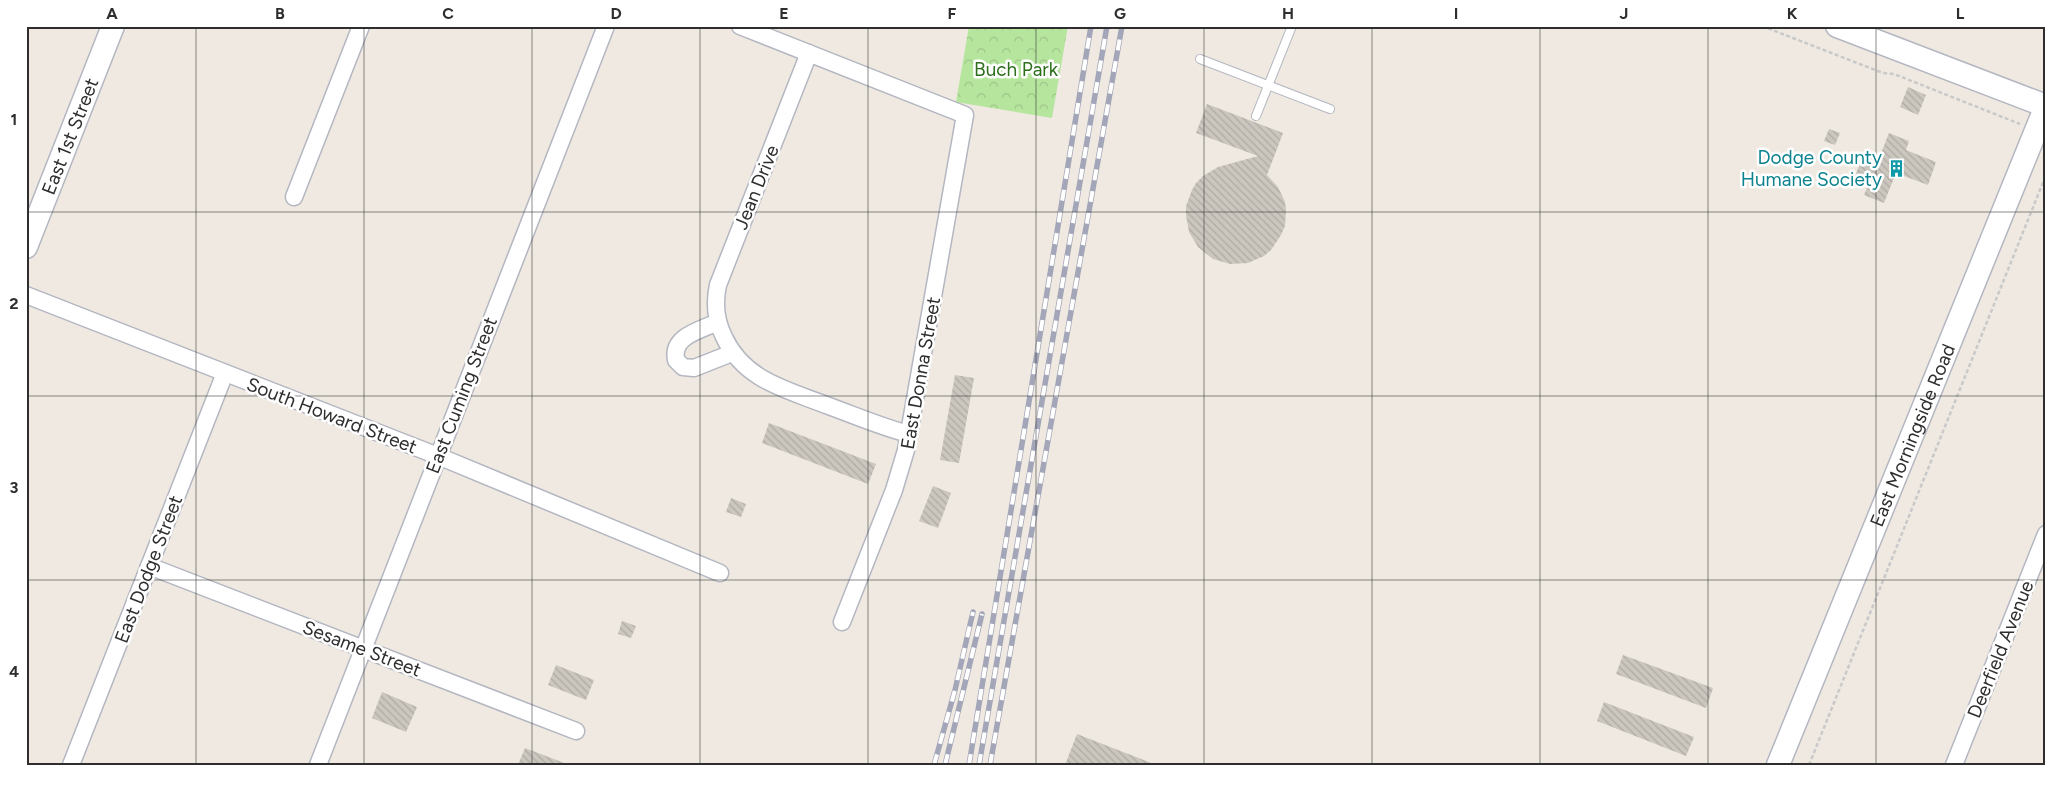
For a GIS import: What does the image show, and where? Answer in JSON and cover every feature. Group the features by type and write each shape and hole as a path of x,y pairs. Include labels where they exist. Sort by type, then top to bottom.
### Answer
{"street":[{"name":"East 1st Street","path":"26,247 113,26"},
{"path":"294,197 361,26"},
{"name":"East Cuming Street","path":"318,765 606,26"},
{"path":"740,26 809,53"},
{"path":"1837,26 2046,106"},
{"name":"East Donna Street","path":"809,53 965,115 909,434 894,490 842,622"},
{"name":"Jean Drive","path":"809,53 720,279 716,295 718,322 732,353 747,369 770,382 879,425 909,434"},
{"name":"East Morningside Road","path":"1778,765 2046,106"},
{"name":"South Howard Street","path":"26,295 438,456 720,573"},
{"path":"718,322 681,340 676,350 676,360 683,367 694,368 732,353"},
{"name":"East Dodge Street","path":"71,765 225,373"},
{"name":"Deerfield Avenue","path":"1954,765 2046,534"},
{"name":"Sesame Street","path":"149,566 576,731"}],"lane":[{"path":"1256,116 1292,26"},
{"path":"1200,59 1330,109"}],"path":[{"path":"1762,26 1883,73 1894,74 2036,130"},
{"path":"1809,765 2046,176"}],"green space":[{"name":"Buch Park","path":"969,26 1068,26 1052,118 956,102"}],"building":[{"path":"1908,87 1926,95 1918,115 1900,107"},
{"path":"1207,104 1283,133 1267,175 1278,187 1285,202 1285,226 1271,250 1264,256 1248,263 1230,264 1213,259 1198,247 1189,232 1186,206 1196,183 1203,176 1218,167 1258,156 1196,133"},
{"path":"1829,129 1840,133 1835,145 1824,141"},
{"name":"Dodge County Humane Society","path":"1889,133 1909,141 1906,150 1936,162 1928,185 1896,173 1884,203 1864,195 1868,185 1854,179 1865,150 1880,156"},
{"path":"955,375 974,378 959,463 940,460"},
{"path":"769,423 876,464 868,484 762,443"},
{"path":"933,486 951,493 938,528 919,521"},
{"path":"731,498 746,504 741,517 726,512"},
{"path":"622,621 636,626 631,638 618,634"},
{"path":"1623,655 1713,688 1706,708 1616,674"},
{"path":"556,665 594,680 586,700 548,685"},
{"path":"382,692 417,707 406,732 372,718"},
{"path":"1604,702 1694,737 1686,756 1597,721"},
{"path":"1077,734 1154,764 1154,765 1065,765"},
{"path":"525,748 567,764 567,765 518,765"}],"railway":[{"path":"969,765 1091,26"},
{"path":"979,765 1107,26"},
{"path":"990,765 1122,26"},
{"path":"934,765 955,690 973,612"},
{"path":"945,765 982,614"}],"place":[{"name":"Dodge County Humane Society","path":"1896,168"}]}
